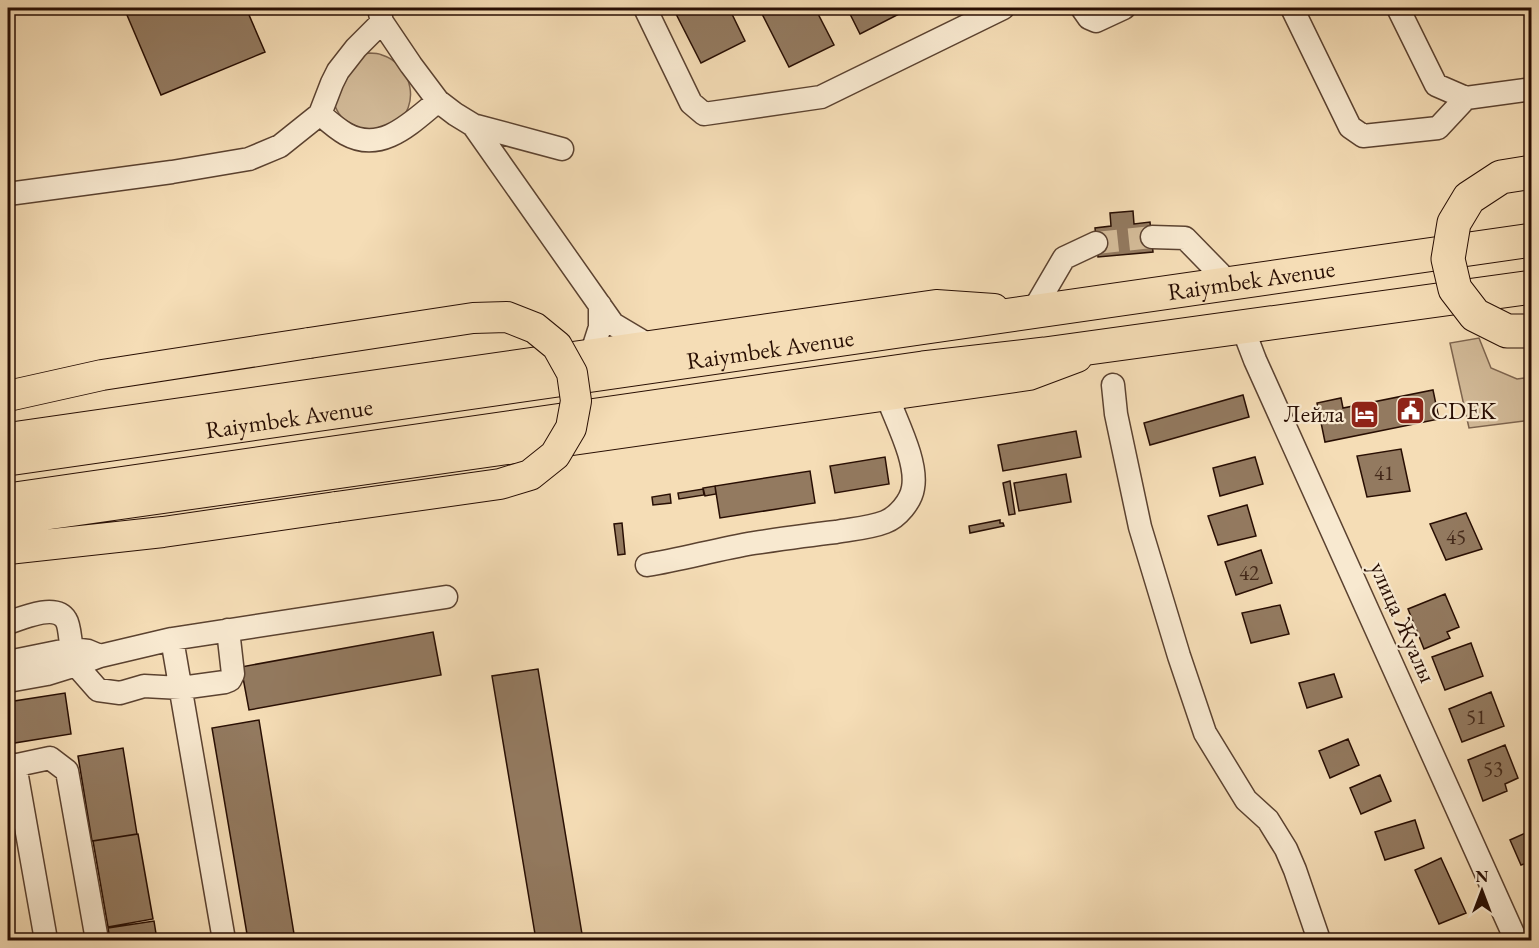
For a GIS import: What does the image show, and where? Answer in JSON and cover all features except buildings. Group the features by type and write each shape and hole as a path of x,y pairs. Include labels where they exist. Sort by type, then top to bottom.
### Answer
{"highway":[{"path":"1532,172 1501,177 1469,198 1454,223 1448,260 1455,289 1475,315 1507,331 1532,330"},
{"name":"Raiymbek Avenue","path":"8,459 1532,240"},
{"name":"Raiymbek Avenue","path":"8,500 923,368 1045,354 1532,286"}],"main road":[{"path":"8,438 936,305 1033,311"},
{"path":"8,396 102,375 473,318 507,317 536,328 557,346 572,373 576,401 571,428 555,455 530,475 500,484 163,532 8,549"},
{"path":"8,520 1029,375 1109,344"}],"street":[{"path":"645,8 691,103 704,114 821,97 1003,8"},
{"path":"1082,8 1089,18 1096,21 1124,8"},
{"path":"1292,8 1350,128 1363,136 1438,128 1466,98"},
{"path":"1398,8 1436,85 1466,98 1532,89"},
{"path":"8,194 249,159 280,146 320,114 338,70 380,15 438,101 455,114 473,125 562,149"},
{"path":"320,114 344,133 356,139 382,140 394,135 438,101"},
{"path":"473,125 613,324 650,346"},
{"path":"1152,237 1185,238 1229,283"},
{"path":"1033,311 1064,258 1096,243"},
{"path":"591,355 600,327 600,306"},
{"name":"улица Жуалы","path":"1242,326 1255,360 1516,940"},
{"path":"1113,385 1116,414 1140,527 1205,733 1246,800 1268,820 1286,849 1318,940"},
{"path":"647,565 752,543 854,529 886,522 896,515 906,504 913,488 913,480 910,457 887,396"},
{"path":"8,662 100,656 172,639 446,597"},
{"path":"8,623 41,612 59,614 67,621 74,657 98,690 120,693 144,686 181,688 230,680 233,674 228,630"},
{"path":"172,639 224,940"},
{"path":"8,681 47,674 74,657"},
{"path":"46,940 11,766 50,758 68,771 97,940"}],"shaded area":[{"path":"369,53 382,55 400,67 410,87 410,97 403,117 394,125 369,131 344,119 336,109 332,98 356,56"},
{"path":"1479,338 1491,368 1517,379 1531,377 1531,420 1469,428 1450,343"}],"tunnel":[{"path":"1096,243 1152,237"}],"place":[{"name":"CDEK","path":"1410,411"},
{"name":"Лейла","path":"1365,414"}]}
